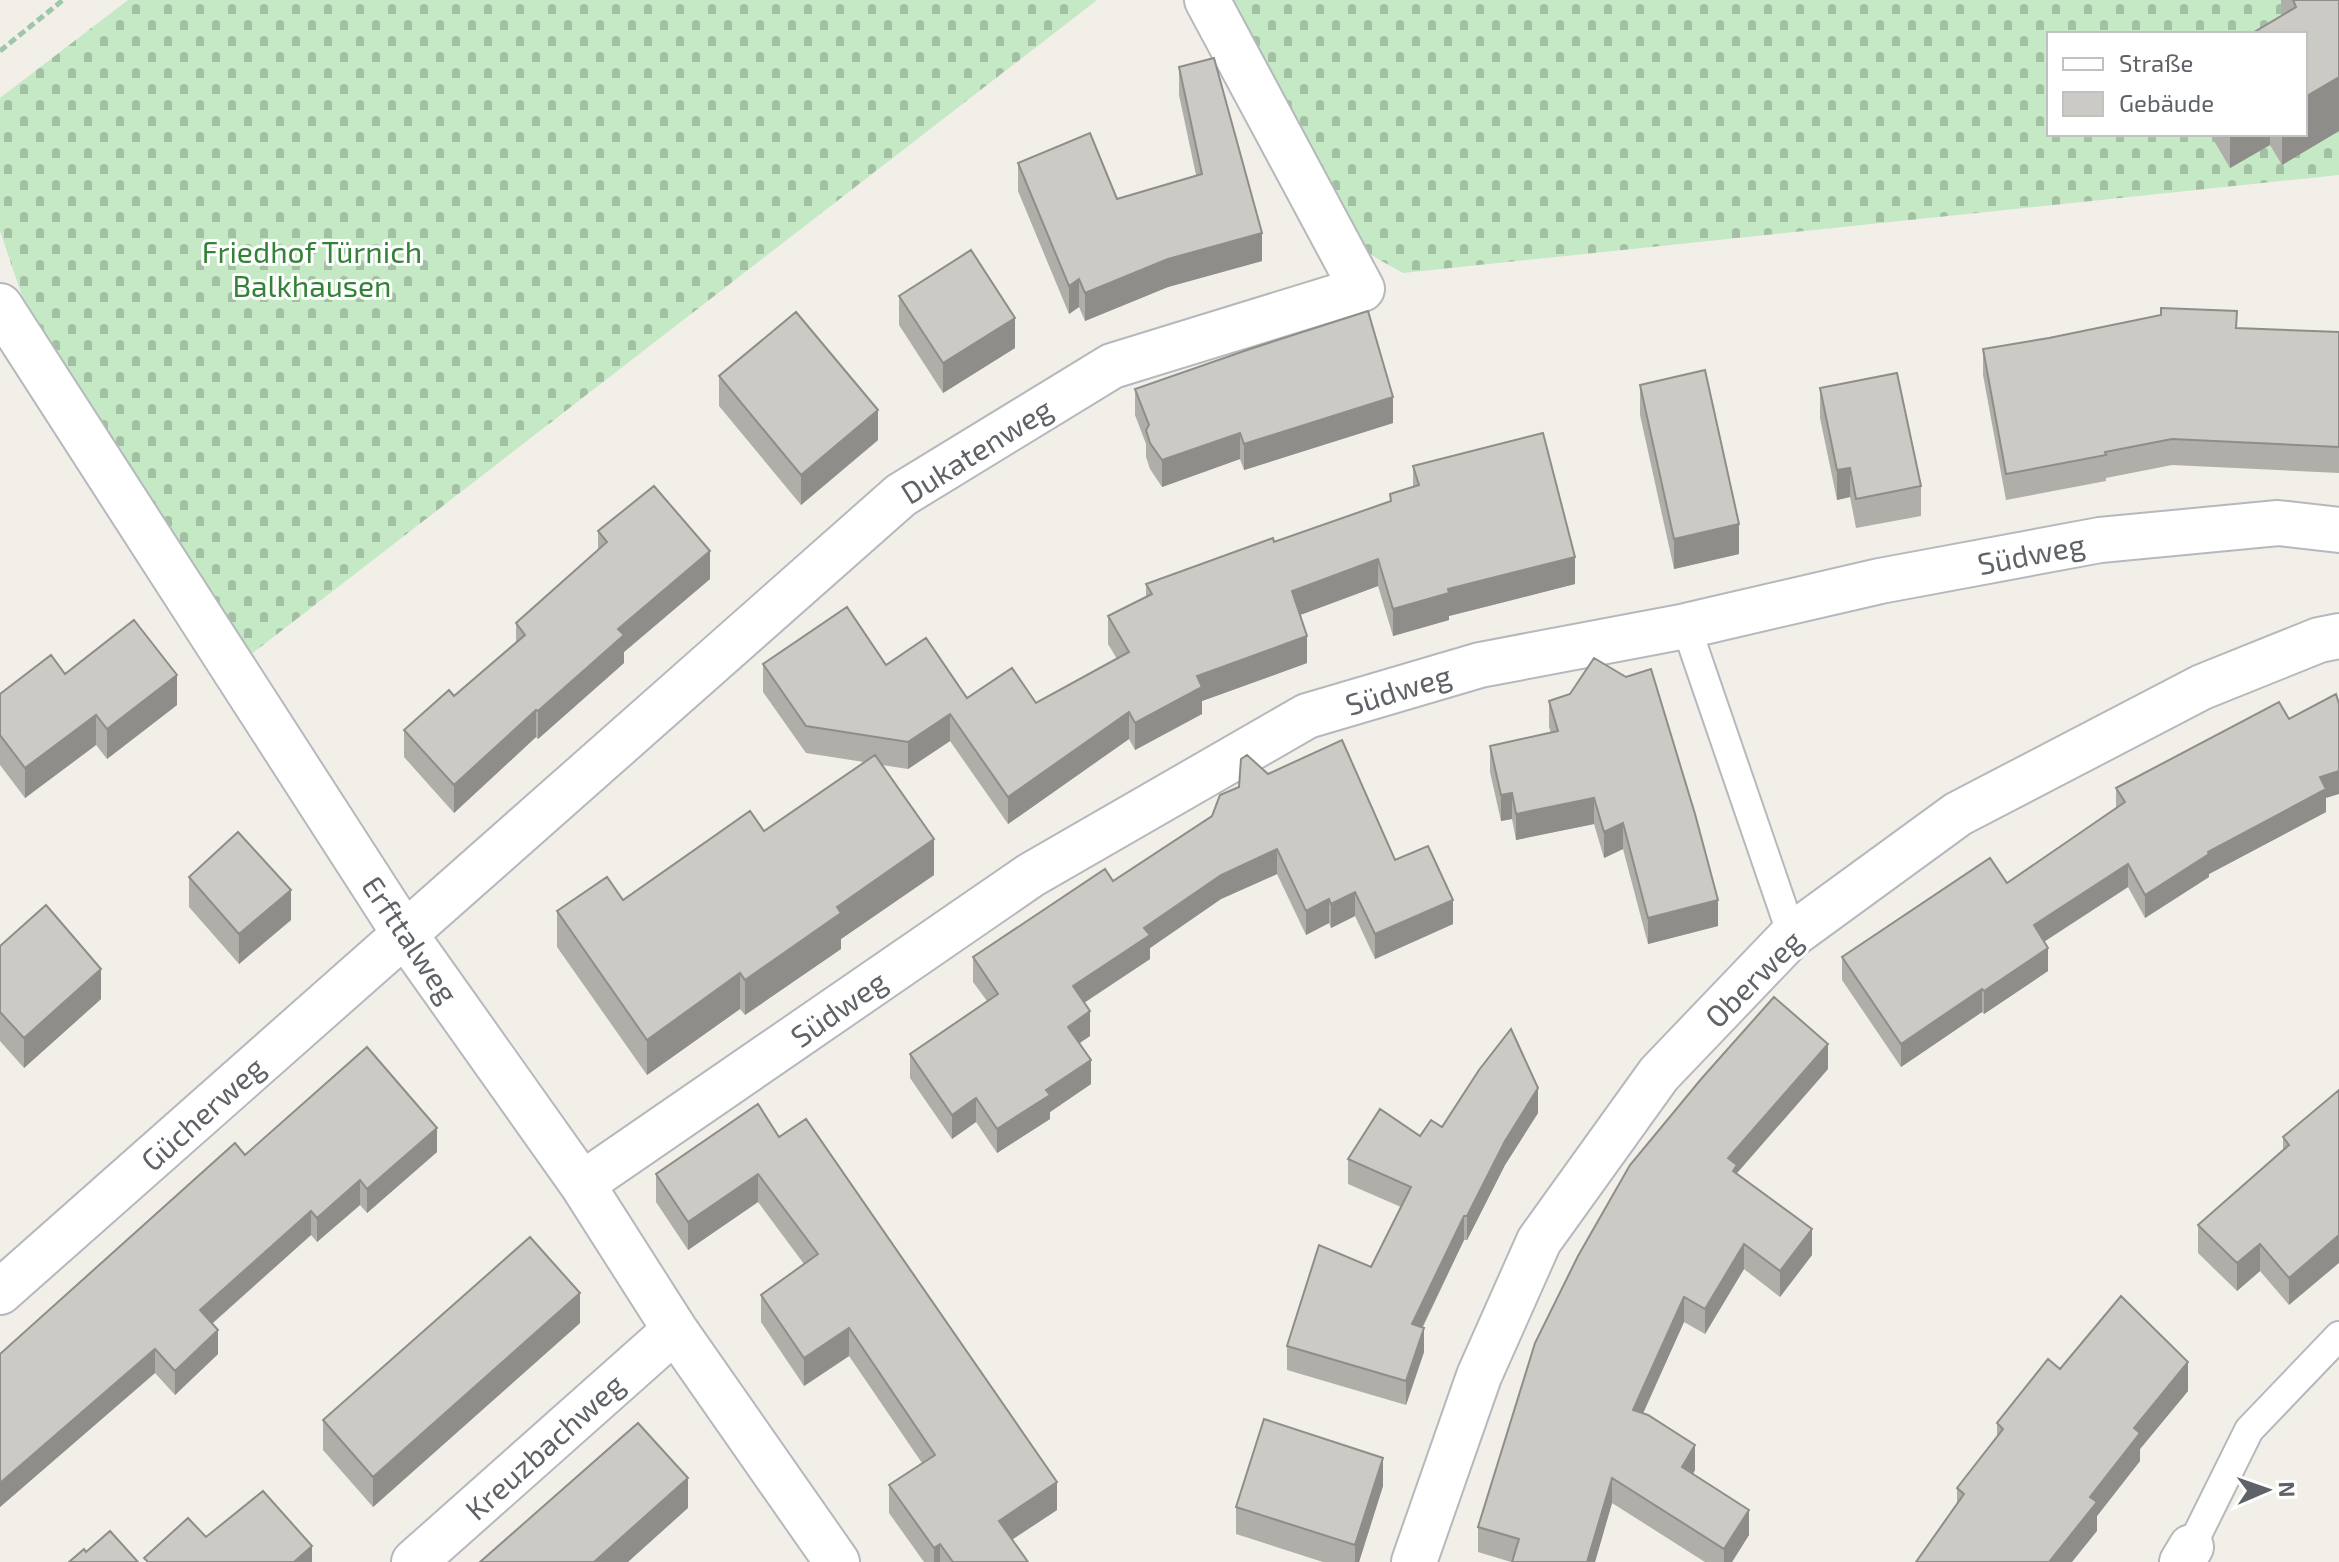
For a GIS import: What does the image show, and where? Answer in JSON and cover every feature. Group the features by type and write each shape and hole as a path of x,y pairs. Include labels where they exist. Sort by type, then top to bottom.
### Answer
{"street":[{"name":"Dukatenweg","path":"404,933 901,495 1112,366 1362,289 1207,0"},
{"name":"Erfttalweg","path":"0,306 404,933 582,1184 675,1330 837,1562"},
{"name":"Südweg","path":"582,1184 1031,875 1307,716 1480,665 1686,626 1880,581 2100,540 2278,523 2339,530"},
{"name":"Oberweg","path":"1414,1562 1479,1376 1539,1241 1659,1074 1792,935 1958,814 2202,687 2319,640 2339,636"},
{"name":"Gücherweg","path":"0,1292 404,933"},
{"name":"Kreuzbachweg","path":"414,1562 675,1330"}],"lane":[{"path":"1686,626 1792,935"},
{"path":"2186,1555 2249,1430 2339,1336"}],"path":[{"path":"0,51 63,0"}],"green space":[{"name":"Friedhof Türnich Balkhausen","path":"128,0 1097,0 245,659 38,343 0,231 0,98"},
{"path":"1224,0 2339,0 2339,175 1403,273 1355,246"}],"building":[{"path":"2293,0 2339,0 2339,77 2307,96 2307,32 2254,32 2296,7"},
{"path":"1214,58 1262,233 1168,259 1085,293 1079,279 1069,286 1018,163 1090,133 1117,199 1202,174 1179,67"},
{"path":"971,250 1015,318 943,363 899,296"},
{"path":"2161,308 2237,311 2236,328 2339,332 2339,447 2172,439 2006,474 1983,349 2161,315"},
{"path":"1368,311 1393,397 1244,444 1240,433 1162,460 1150,443 1146,430 1149,425 1135,389"},
{"path":"796,312 878,410 801,475 719,376"},
{"path":"1705,370 1739,524 1674,539 1640,385"},
{"path":"1897,373 1921,486 1856,499 1850,468 1837,470 1820,388"},
{"path":"1543,433 1575,557 1448,589 1449,593 1393,609 1378,559 1292,591 1307,636 1197,676 1202,687 1135,723 1129,712 1008,797 950,714 908,742 806,726 763,664 847,607 886,665 926,638 967,698 1012,668 1036,703 1129,652 1108,616 1152,594 1146,584 1273,538 1274,542 1391,501 1390,494 1419,485 1413,466"},
{"path":"654,486 710,551 618,629 624,635 454,785 404,730 449,690 454,696 525,635 516,623 607,542 598,531"},
{"path":"134,620 177,675 107,729 96,715 25,768 0,735 0,694 51,655 65,674"},
{"path":"1594,658 1626,677 1651,669 1718,900 1648,918 1623,823 1604,832 1594,798 1516,814 1512,793 1501,795 1490,746 1558,731 1549,701 1570,694"},
{"path":"2336,694 2339,704 2339,771 2320,777 2326,789 2208,852 2145,895 2128,864 2034,925 2048,948 1901,1044 1842,957 1990,858 2007,883 2125,802 2116,788 2279,702 2289,719"},
{"path":"1342,740 1395,860 1428,846 1453,900 1375,934 1355,892 1331,904 1329,899 1306,911 1277,849 1221,875 1144,928 1150,935 1073,986 1090,1011 1068,1027 1091,1060 1046,1090 1050,1095 997,1129 976,1098 952,1115 910,1054 998,994 973,957 1105,869 1113,881 1212,816 1220,795 1239,787 1241,759 1247,755 1268,774"},
{"path":"875,755 934,839 837,907 841,913 745,980 740,973 647,1040 557,911 607,877 623,900 750,811 764,831"},
{"path":"238,832 291,890 239,934 189,877"},
{"path":"46,905 101,969 24,1038 0,1012 0,946"},
{"path":"1774,997 1828,1044 1728,1158 1737,1165 1733,1171 1812,1229 1780,1271 1744,1244 1705,1309 1684,1297 1633,1410 1648,1415 1695,1445 1682,1467 1749,1510 1724,1549 1612,1478 1587,1562 1512,1562 1519,1539 1478,1527 1535,1343 1578,1256 1630,1165"},
{"path":"1511,1029 1538,1088 1505,1141 1467,1216 1464,1216 1412,1324 1424,1328 1406,1381 1287,1346 1319,1245 1371,1267 1411,1187 1348,1159 1380,1109 1420,1136 1431,1120 1442,1127 1479,1070"},
{"path":"367,1047 437,1128 367,1189 360,1180 317,1218 311,1211 200,1310 218,1330 175,1371 155,1349 0,1483 0,1354 235,1143 245,1155"},
{"path":"2339,1090 2339,1235 2289,1278 2260,1244 2237,1263 2198,1225 2289,1145 2283,1137"},
{"path":"758,1104 779,1137 806,1119 1057,1482 999,1521 1028,1562 953,1562 940,1544 934,1548 889,1485 935,1455 849,1328 804,1358 761,1295 818,1254 758,1174 688,1222 656,1174"},
{"path":"530,1237 580,1293 373,1477 323,1420"},
{"path":"2121,1296 2188,1362 2134,1428 2140,1433 2090,1497 2097,1502 2049,1562 1916,1562 1964,1494 1957,1488 2003,1429 1997,1423 2048,1359 2060,1369"},
{"path":"1264,1419 1383,1458 1355,1545 1236,1507"},
{"path":"638,1423 688,1478 594,1562 480,1562"},
{"path":"263,1491 312,1546 294,1562 148,1562 144,1558 188,1518 206,1537"},
{"path":"110,1531 138,1562 69,1562 84,1549 86,1552"}]}
